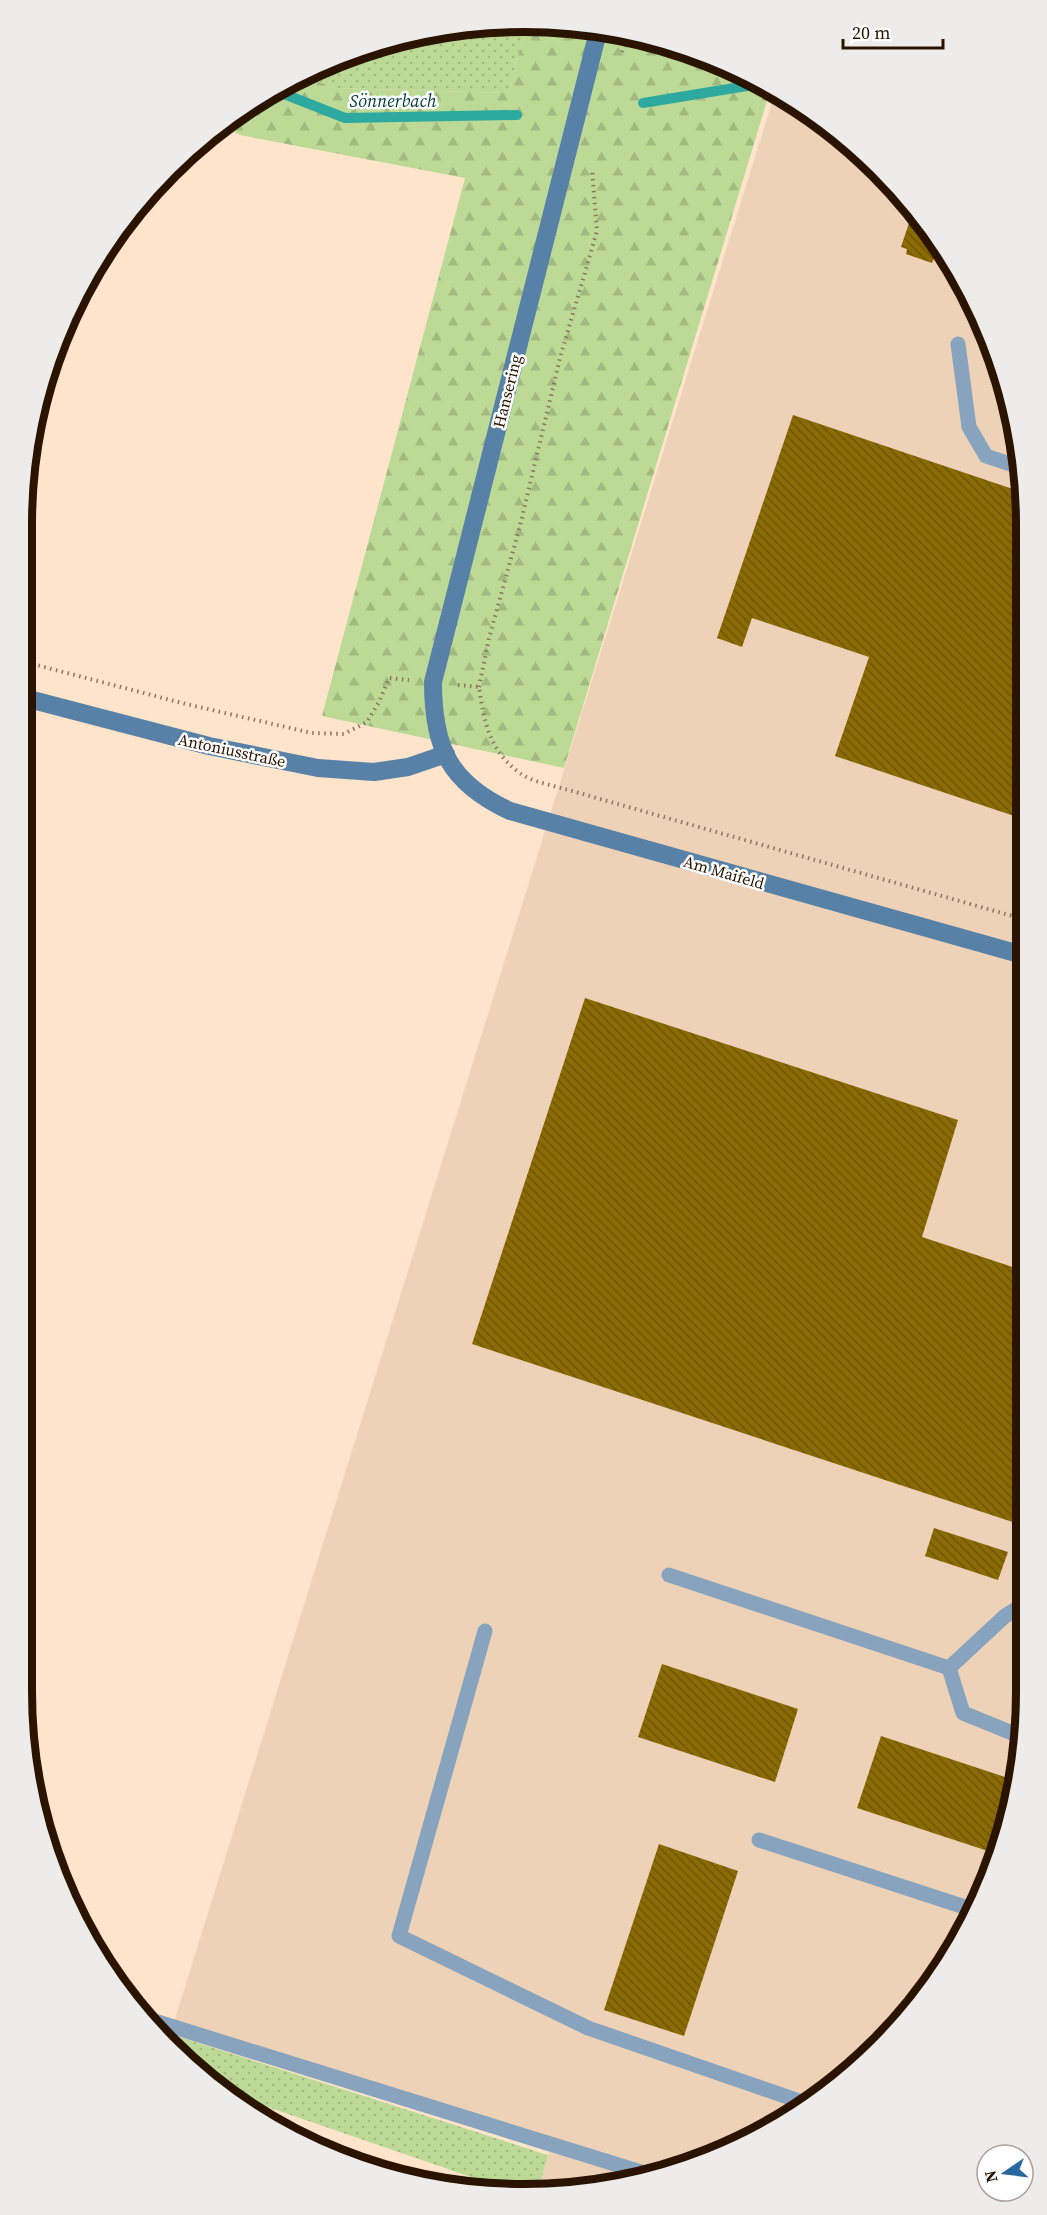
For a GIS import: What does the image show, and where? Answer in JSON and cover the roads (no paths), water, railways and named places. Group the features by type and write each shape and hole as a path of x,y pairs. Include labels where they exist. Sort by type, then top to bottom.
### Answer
{"street":[{"name":"Hansering","path":"446,754 437,733 433,709 433,682 597,37"},
{"name":"Antoniusstraße","path":"32,700 209,746 318,768 374,772 408,767 446,754"},
{"name":"Am Maifeld","path":"446,754 458,775 471,789 490,802 510,811 1016,953"}],"lane":[{"path":"958,344 969,427 986,456 1012,465"},
{"path":"669,1575 949,1668"},
{"path":"949,1668 1005,1616 1016,1609"},
{"path":"485,1631 399,1936 588,2028 798,2101"},
{"path":"949,1668 963,1713 1013,1733"},
{"path":"759,1840 966,1907"},
{"path":"161,2023 636,2170"}],"waterway":[{"name":"Sönnerbach","path":"643,103 748,86"},
{"name":"Sönnerbach","path":"284,94 345,118 517,115"}]}
